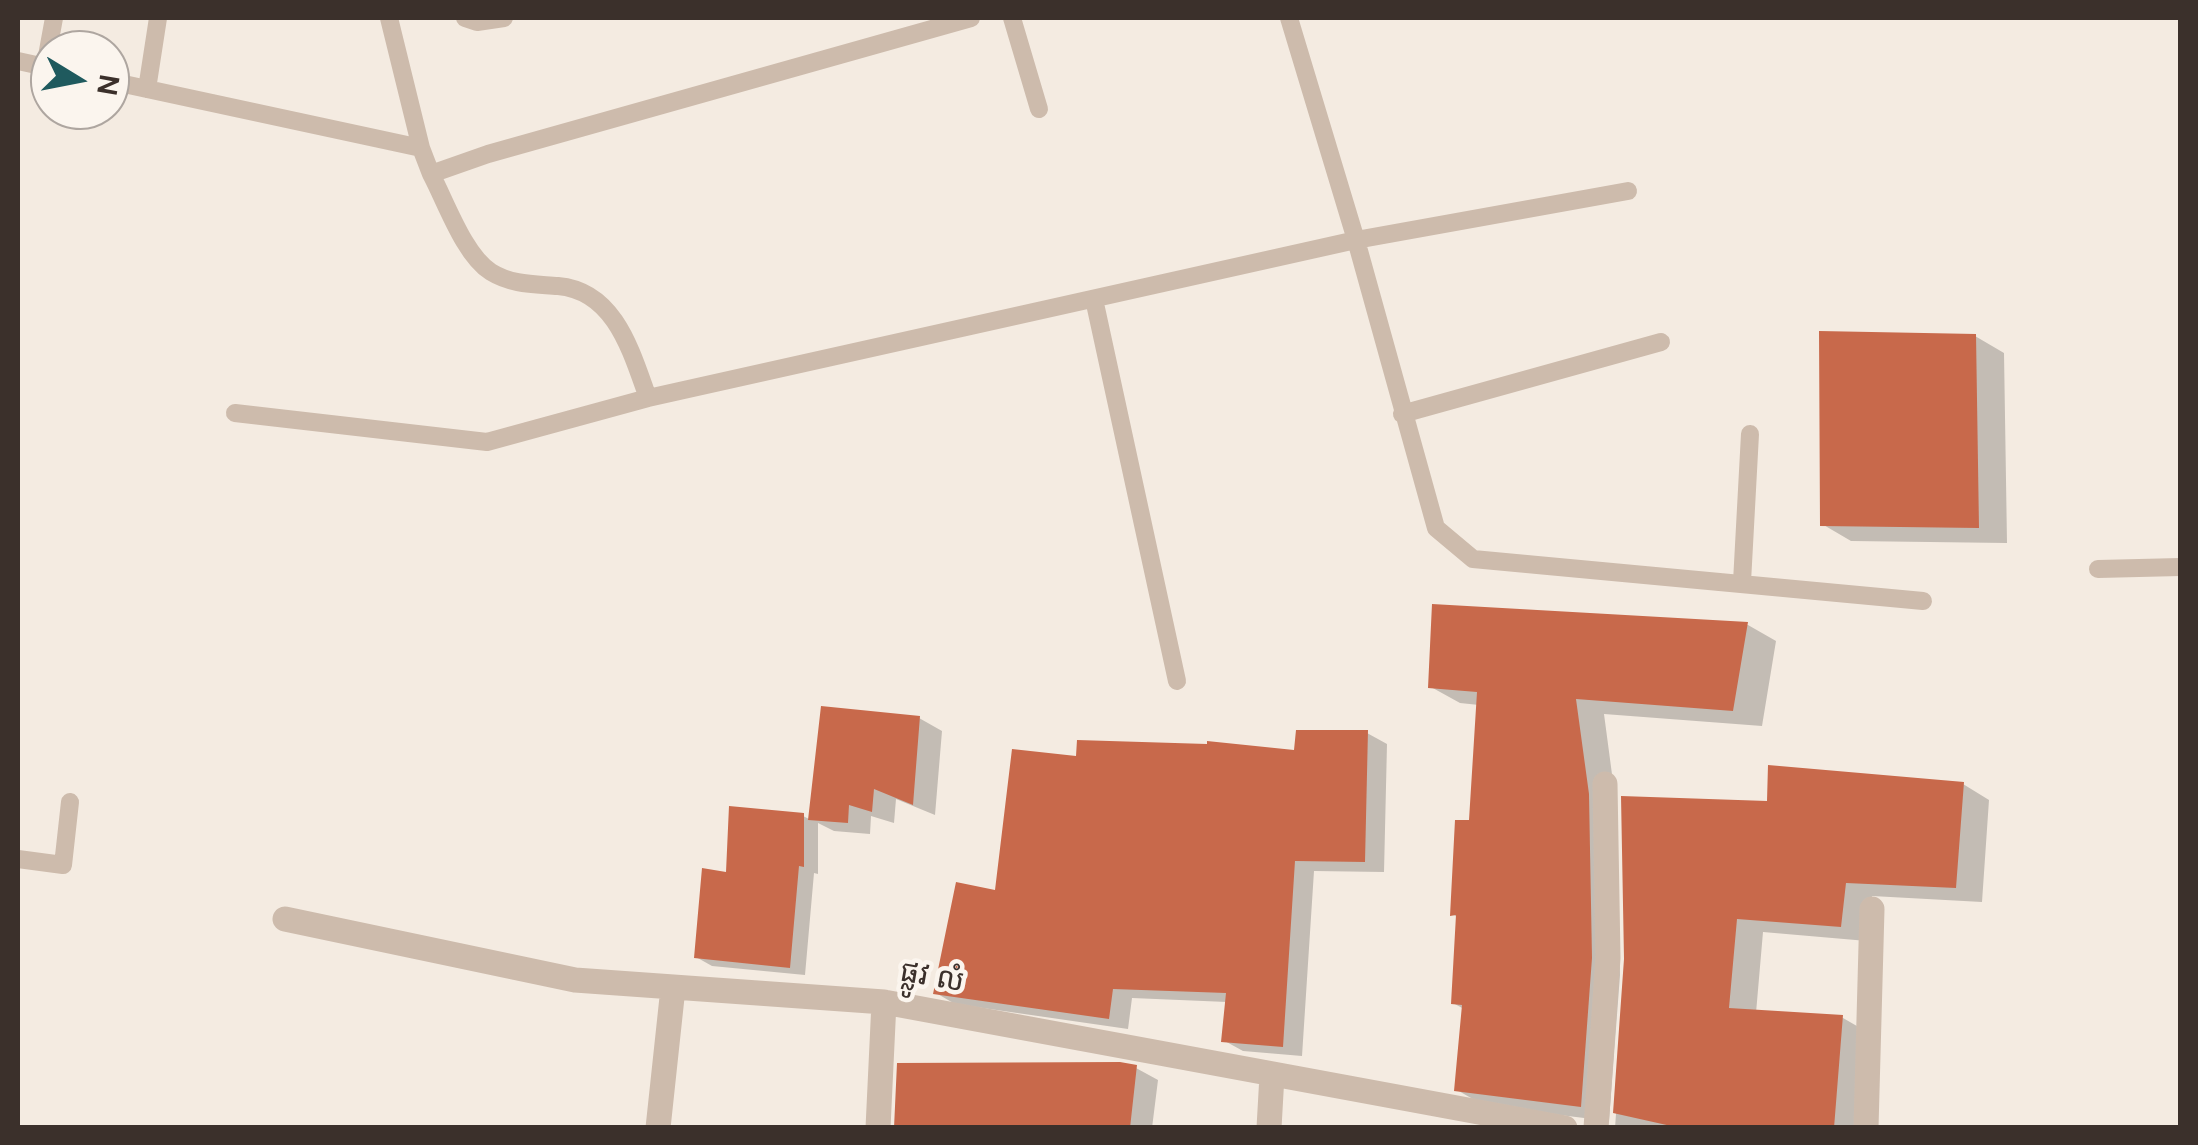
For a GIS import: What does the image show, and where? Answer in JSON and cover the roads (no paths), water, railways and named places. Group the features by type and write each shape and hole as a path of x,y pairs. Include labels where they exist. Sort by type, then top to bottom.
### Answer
{"street":[{"path":"1596,1128 1608,958 1605,784"},
{"path":"1866,1128 1872,909"},
{"name":"ផ្លូវ លំ","path":"285,919 575,980 884,1002 1565,1128"},
{"path":"658,1128 672,988"},
{"path":"878,1128 884,1002"},
{"path":"1269,1128 1272,1075"}],"lane":[{"path":"147,89 158,18"},
{"path":"390,18 421,148 474,256 489,271 512,282 576,288 599,300 629,344 648,398"},
{"path":"465,18 476,22 504,18"},
{"path":"432,174 488,154 971,18"},
{"path":"1012,18 1040,109"},
{"path":"1288,18 1356,240 1436,528 1473,558 1923,601"},
{"path":"130,85 421,148"},
{"path":"235,412 487,442 648,398 1356,240 1628,191"},
{"path":"1094,299 1177,681"},
{"path":"1402,414 1661,342"},
{"path":"1742,582 1750,434"},
{"path":"2098,569 2180,567"},
{"path":"18,859 63,865 70,802"}]}
